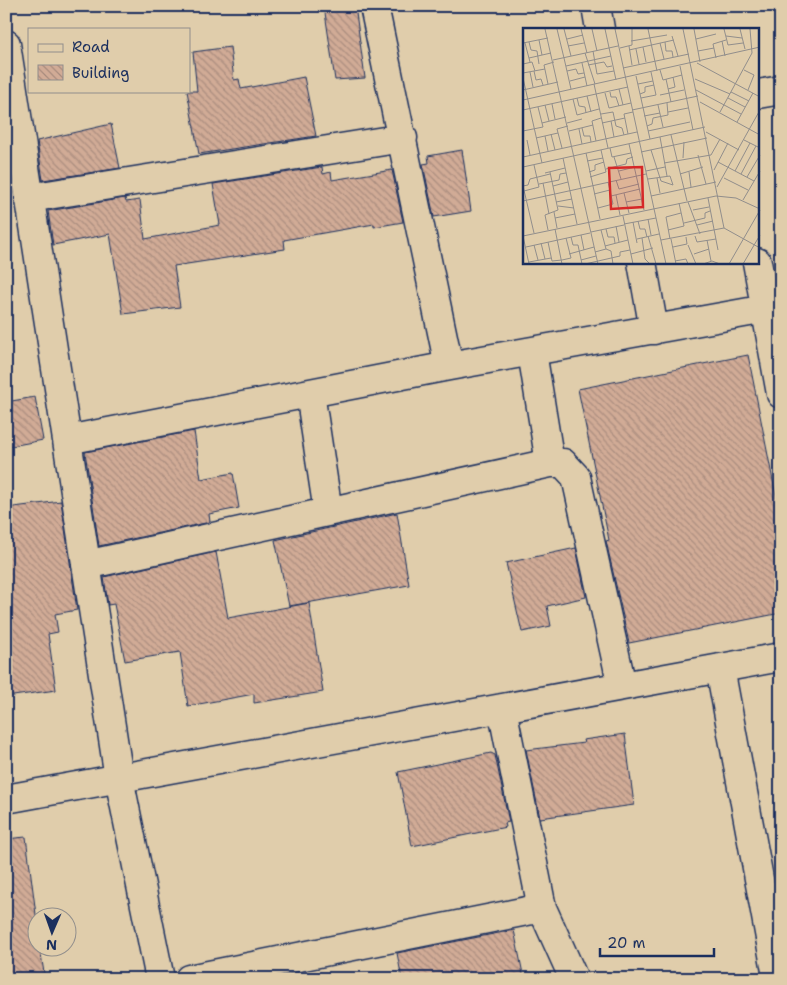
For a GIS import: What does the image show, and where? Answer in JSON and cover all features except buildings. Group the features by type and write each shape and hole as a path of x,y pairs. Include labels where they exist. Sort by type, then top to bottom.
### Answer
{"street":[{"path":"374,6 449,366"},
{"path":"596,6 600,28"},
{"path":"6,44 119,778 160,979"},
{"path":"760,94 781,90"},
{"path":"29,198 403,138"},
{"path":"642,264 654,330"},
{"path":"757,264 781,394"},
{"path":"67,440 449,366 766,309"},
{"path":"532,352 550,463"},
{"path":"310,393 328,512"},
{"path":"86,565 550,463 563,464 576,477 622,686"},
{"path":"6,799 781,657"},
{"path":"720,668 775,977"},
{"path":"502,708 542,908 574,979"},
{"path":"189,979 542,908"}]}
